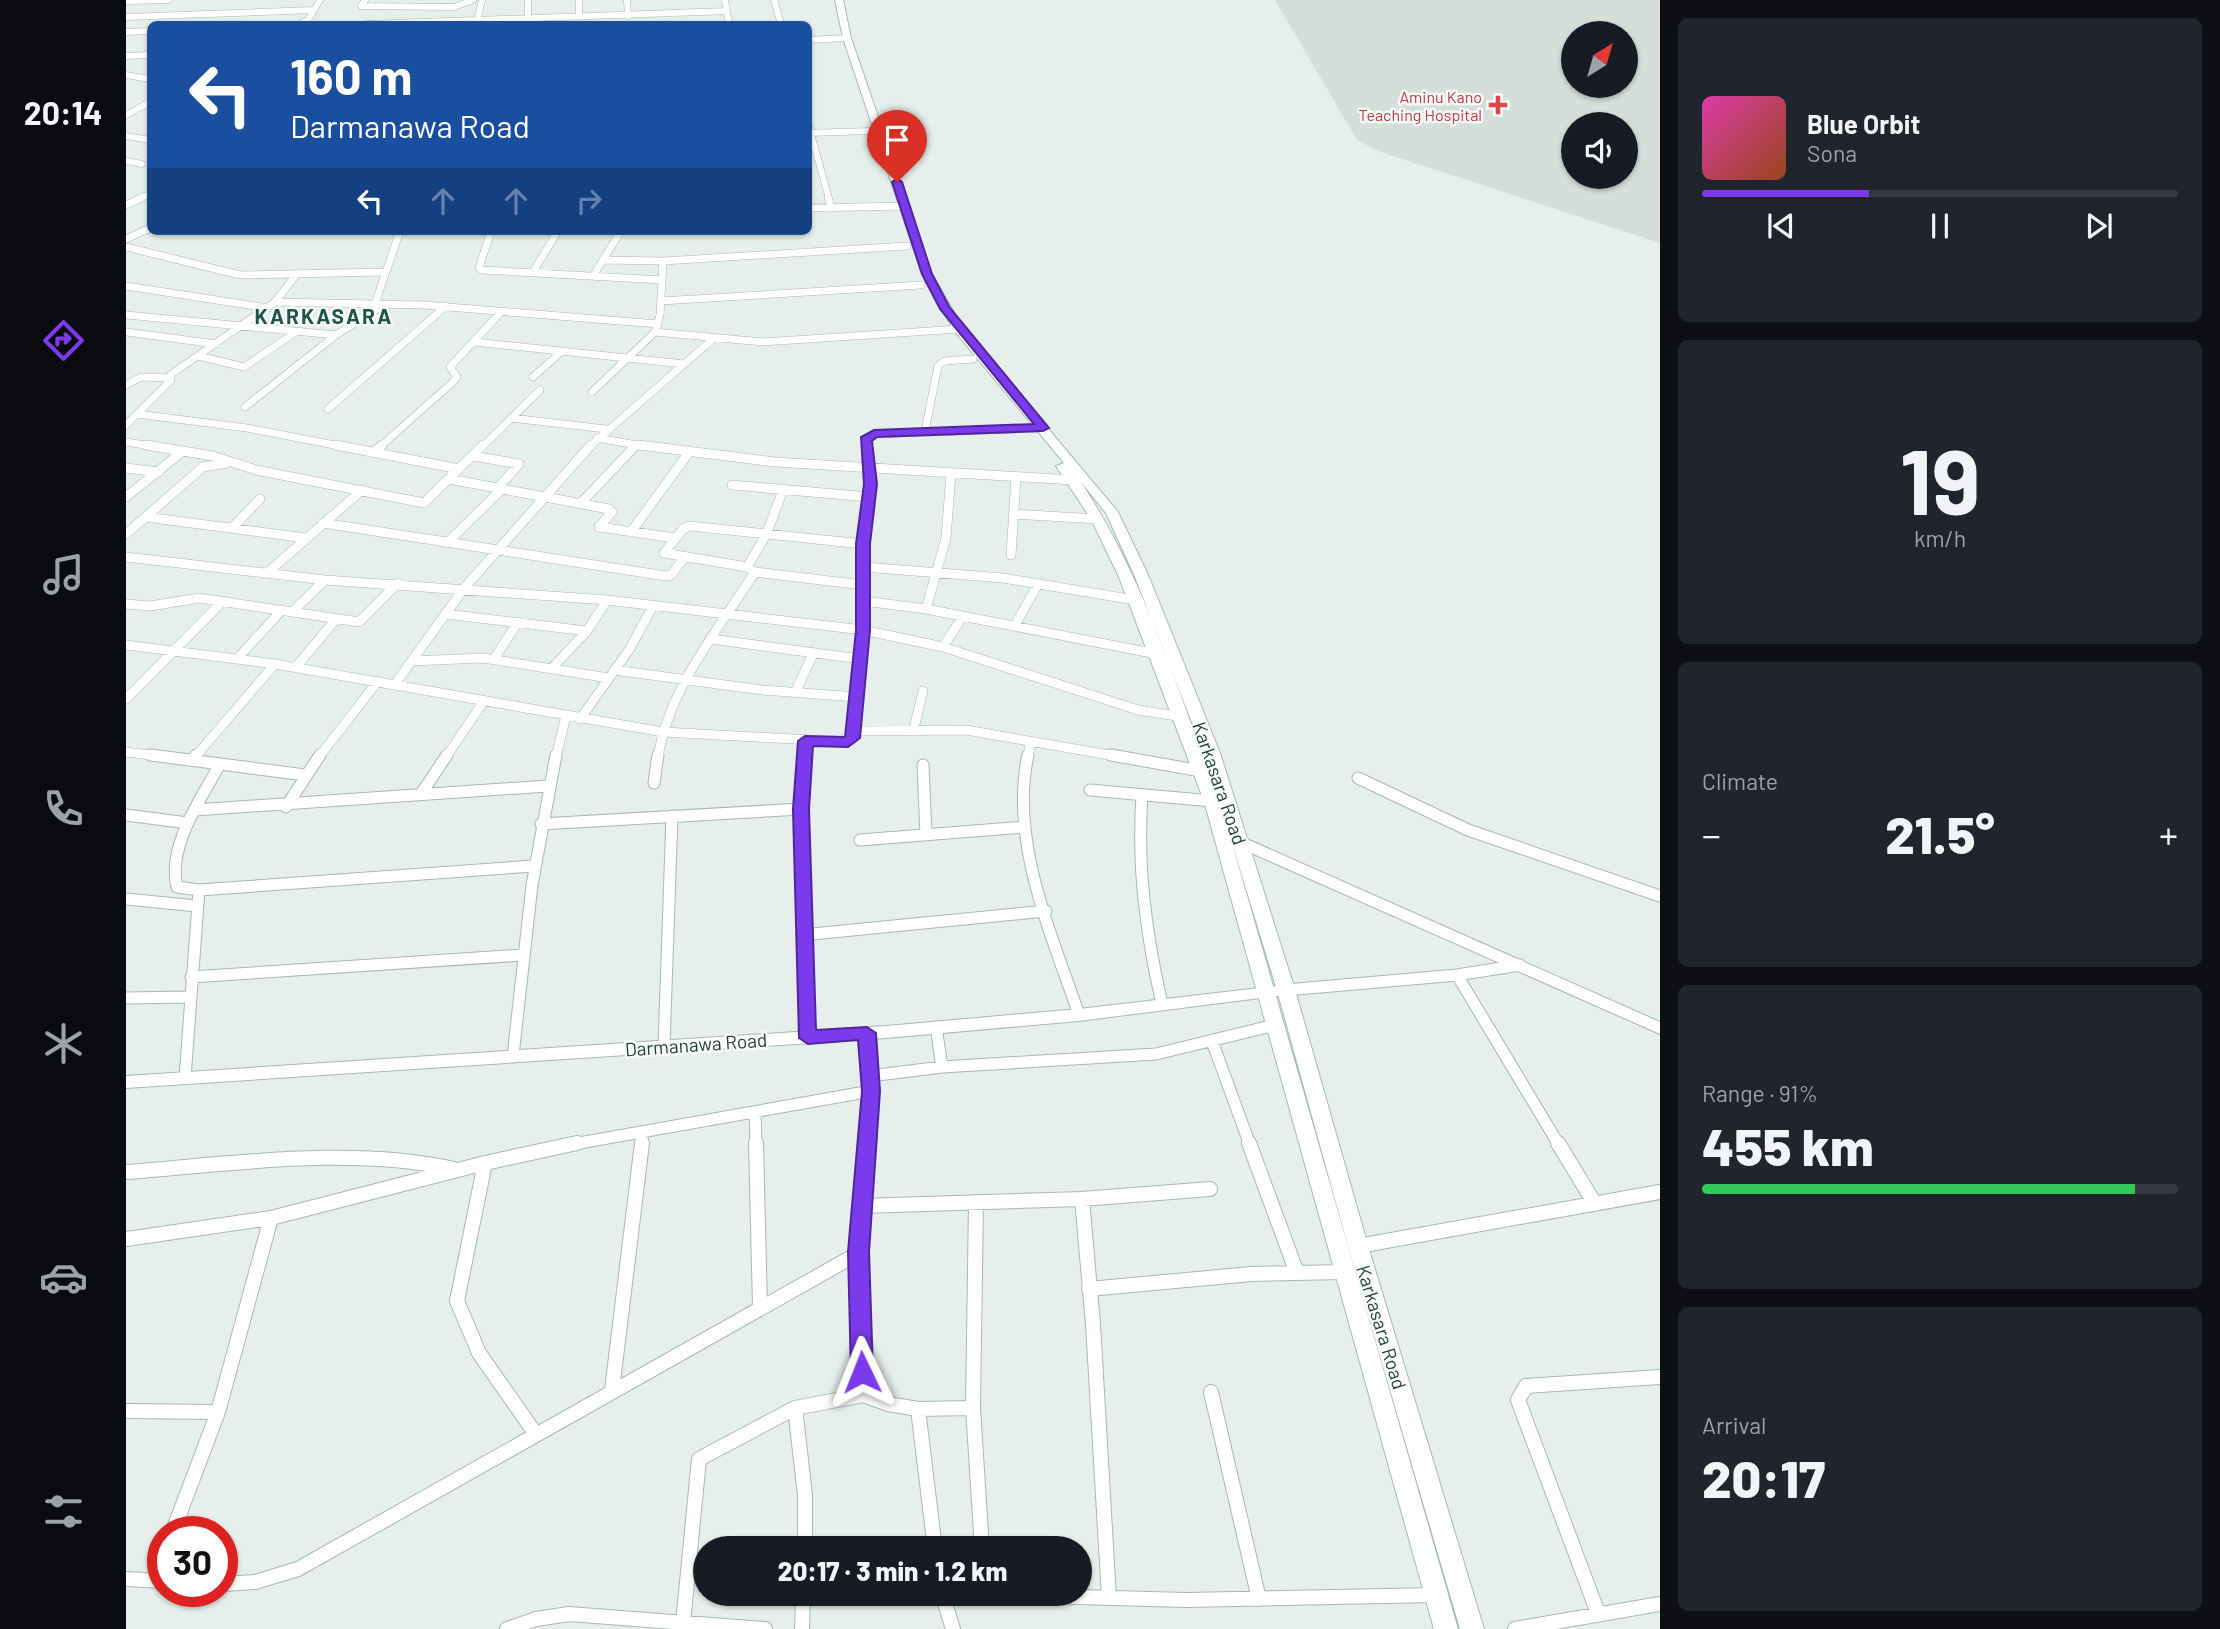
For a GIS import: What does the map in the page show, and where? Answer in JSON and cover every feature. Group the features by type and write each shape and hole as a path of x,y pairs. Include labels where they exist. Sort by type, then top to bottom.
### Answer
{"main road":[{"name":"Karkasara Road","path":"831,0 900,207 907,246 921,285 954,330 1112,512 1142,577 1212,753 1286,990 1358,1246 1472,1629"},
{"name":"Karkasara Road","path":"839,0 843,38 870,131 927,274 954,330 972,359 1031,429 1049,441 1098,519 1135,600 1182,717 1212,801 1446,1629"},
{"path":"1422,1545 1446,1543"}],"street":[{"path":"126,1 169,0"},
{"path":"306,21 320,0"},
{"path":"365,0 360,6 454,7 473,0"},
{"path":"477,21 482,0"},
{"path":"528,0 528,21"},
{"path":"579,0 579,17"},
{"path":"627,0 628,16"},
{"path":"675,0 677,13"},
{"path":"725,0 729,21"},
{"path":"774,0 780,21"},
{"path":"126,17 314,10"},
{"path":"538,21 727,11"},
{"path":"126,32 147,31"},
{"path":"812,40 843,38"},
{"path":"126,56 147,55"},
{"path":"126,75 147,78"},
{"path":"128,113 147,104"},
{"path":"128,113 141,114"},
{"path":"812,133 870,131"},
{"path":"126,136 147,140"},
{"path":"812,140 831,208"},
{"path":"126,161 142,164"},
{"path":"126,194 147,199"},
{"path":"126,205 147,195"},
{"path":"812,208 900,207"},
{"path":"126,239 147,229"},
{"path":"375,304 398,235"},
{"path":"490,235 479,268 662,280"},
{"path":"533,272 556,235"},
{"path":"593,276 619,235"},
{"path":"603,260 663,261 907,246"},
{"path":"126,247 240,275 384,272"},
{"path":"592,392 657,328 663,261"},
{"path":"126,425 178,369 271,305 296,275"},
{"path":"661,301 921,285"},
{"path":"126,286 271,305 446,306 763,342 954,330"},
{"path":"126,294 135,288"},
{"path":"245,407 336,335 385,304"},
{"path":"328,409 446,306"},
{"path":"373,453 453,382 455,373 450,366 501,312"},
{"path":"126,315 336,335"},
{"path":"137,334 155,318"},
{"path":"126,332 216,344"},
{"path":"198,356 244,367 296,332"},
{"path":"395,684 465,587 597,438 637,408 714,338"},
{"path":"474,342 684,364"},
{"path":"533,377 561,352"},
{"path":"925,431 938,366 944,361 972,359"},
{"path":"126,385 141,377 171,376"},
{"path":"126,442 183,451 424,503 540,390"},
{"path":"137,414 247,428 459,469"},
{"path":"511,418 606,429"},
{"path":"126,645 296,667 663,732 848,742 852,738 863,630 863,544 869,497 869,470 865,449 874,434 1031,429"},
{"path":"597,438 687,454 869,470 1073,480"},
{"path":"582,503 636,445"},
{"path":"126,497 183,451"},
{"path":"631,532 687,454"},
{"path":"447,543 500,489 519,464 473,456"},
{"path":"126,534 203,467 229,462"},
{"path":"126,468 159,472"},
{"path":"926,609 946,538 951,473"},
{"path":"1011,555 1016,477"},
{"path":"449,479 611,510 599,527 675,538"},
{"path":"732,485 869,497"},
{"path":"267,573 362,490"},
{"path":"654,783 663,732 686,680 751,569 783,490"},
{"path":"232,528 260,499"},
{"path":"1013,514 1098,519"},
{"path":"146,517 306,538"},
{"path":"323,523 666,576 671,575 684,558"},
{"path":"863,544 690,526 683,529 664,554 863,585"},
{"path":"126,557 325,580 465,587 607,600 724,616 863,630 943,646 1138,710 1182,717"},
{"path":"864,567 937,572 1038,584 1135,600"},
{"path":"292,612 325,580"},
{"path":"126,604 150,606 191,597 362,621 398,583"},
{"path":"1015,625 1038,584"},
{"path":"552,668 587,631 607,600"},
{"path":"126,699 223,601"},
{"path":"864,601 1015,625 1157,654"},
{"path":"580,719 612,674 653,606"},
{"path":"237,659 281,611"},
{"path":"446,614 587,631"},
{"path":"943,646 963,616"},
{"path":"296,667 336,619"},
{"path":"494,659 518,622"},
{"path":"711,639 860,659"},
{"path":"795,693 813,654"},
{"path":"412,661 494,659 552,668 857,697"},
{"path":"192,760 275,664"},
{"path":"286,807 305,775 378,681"},
{"path":"915,728 913,722 923,691"},
{"path":"421,794 484,701"},
{"path":"513,1056 533,866 548,786 566,716"},
{"path":"853,730 966,730 1201,771"},
{"path":"805,741 801,809 802,935 808,1038"},
{"path":"1031,742 1025,769 1024,827 1046,911 1079,1015"},
{"path":"126,752 305,775"},
{"path":"220,764 188,823 174,881 177,887 199,890 533,866"},
{"path":"923,765 926,835"},
{"path":"1358,778 1400,802 1447,822 1660,896"},
{"path":"195,810 286,807 421,794 548,786"},
{"path":"1090,790 1212,801"},
{"path":"1142,796 1137,849 1140,899 1163,1004"},
{"path":"541,824 801,809"},
{"path":"126,815 188,823"},
{"path":"664,1046 673,816"},
{"path":"860,840 1024,827"},
{"path":"1240,842 1660,1028"},
{"path":"185,1078 199,890"},
{"path":"126,900 197,906"},
{"path":"802,935 1046,911"},
{"path":"191,977 523,955"},
{"path":"1286,990 1457,975 1520,965"},
{"path":"1457,975 1595,1204"},
{"name":"Darmanawa Road","path":"126,1082 808,1038 1079,1015 1286,990"},
{"path":"126,999 189,997"},
{"path":"870,1076 942,1068 1156,1054 1275,1025"},
{"path":"936,1027 942,1068"},
{"path":"863,1395 859,1252 871,1091 867,1033"},
{"path":"1212,1041 1297,1273"},
{"path":"126,1239 271,1218 485,1163 871,1091"},
{"path":"755,1112 760,1307"},
{"path":"612,1390 643,1132"},
{"path":"126,1172 278,1160 413,1160 457,1170"},
{"path":"485,1163 457,1301 458,1308 473,1342 535,1433"},
{"path":"862,1206 1083,1199 1210,1189"},
{"path":"1358,1246 1660,1192"},
{"path":"1083,1199 1109,1598"},
{"path":"976,1202 973,1408 981,1536"},
{"path":"179,1516 218,1412 271,1218"},
{"path":"238,1583 255,1582 298,1569 859,1252"},
{"path":"1089,1289 1251,1274 1344,1272"},
{"path":"1598,1613 1518,1401 1520,1392 1526,1386 1660,1377"},
{"path":"1211,1392 1259,1599"},
{"path":"683,1622 696,1468 699,1459 795,1408 863,1395 888,1405 918,1409 973,1408"},
{"path":"795,1408 805,1495 805,1536"},
{"path":"918,1409 933,1536"},
{"path":"126,1411 218,1412"},
{"path":"126,1579 147,1580"},
{"path":"1092,1598 1259,1599 1436,1595"},
{"path":"1515,1629 1660,1604"},
{"path":"802,1629 803,1606"},
{"path":"946,1606 953,1629"},
{"path":"507,1629 536,1619 569,1614 765,1629"}],"shaded area":[{"name":"Aminu Kano Teaching Hospital","path":"1275,0 1660,0 1660,243 1378,151 1357,140"}],"place":[{"name":"Aminu Kano Teaching Hospital","path":"1498,105"}],"district":[{"name":"KARKASARA","path":"324,315"}],"route":[{"path":"862,1372 859,1252 871,1091 867,1033 808,1038 802,935 801,809 805,741 848,742 852,738 863,630 863,544 871,484 865,440 874,434 1043,428 959,330 945,309 927,274 897,182"}]}
